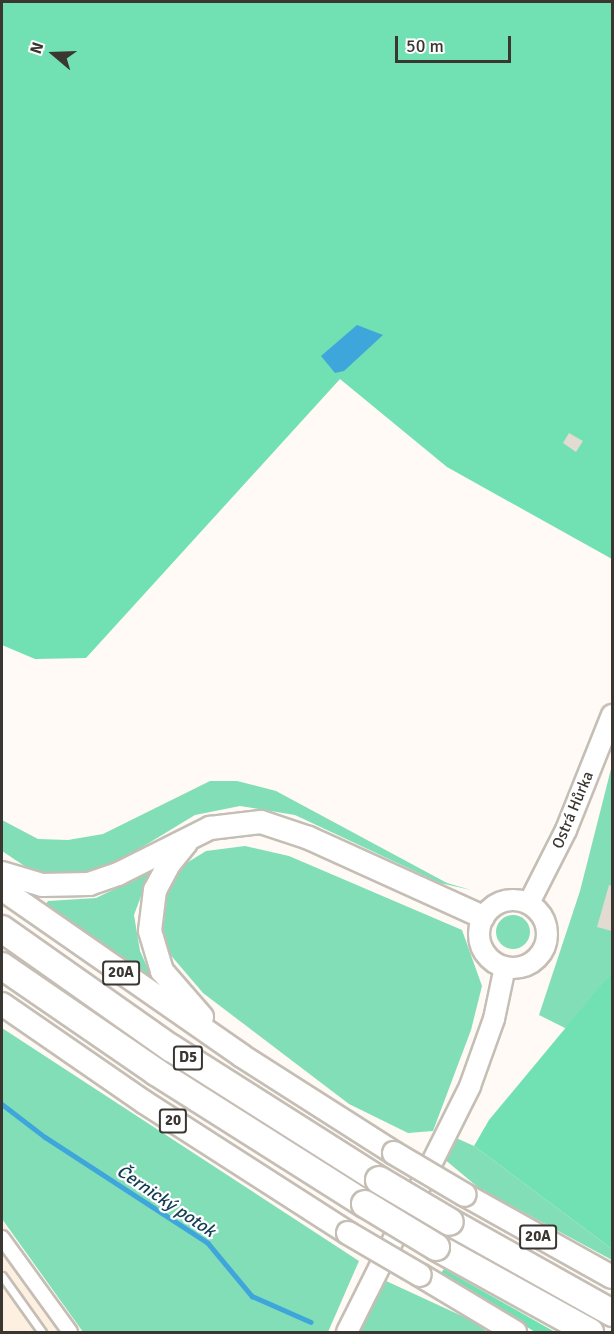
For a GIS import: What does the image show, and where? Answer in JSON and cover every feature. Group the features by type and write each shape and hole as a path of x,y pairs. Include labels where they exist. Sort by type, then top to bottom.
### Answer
{"highway":[{"path":"2,873 42,885 89,884 118,874 199,832 235,822 275,825 483,917"},
{"path":"199,832 174,857 155,890 150,917 153,945 170,983 242,1056"},
{"name":"20A","path":"2,889 242,1056 394,1153 612,1277"},
{"name":"D5","path":"2,929 171,1047 379,1180 612,1313"},
{"name":"D5","path":"2,966 156,1072 365,1204 436,1247 590,1332"},
{"name":"20","path":"2,1004 144,1102 348,1233 515,1332"}],"main road":[{"name":"Ostrá Hůrka","path":"529,903 566,830 612,715"},
{"path":"519,900 529,903 544,919 546,940 542,951 526,965 505,967 487,956 481,948 479,927 483,917 498,903 519,900"},
{"path":"347,1332 470,1086 494,1019 505,967"}],"street":[{"path":"2,1238 70,1332"}],"lane":[{"path":"2,1276 42,1332"}],"shaded area":[{"path":"2,1219 15,1243 83,1332 2,1332"}],"green space":[{"path":"2,2 612,2 612,559 447,467 340,379 86,658 35,659 2,645"},
{"path":"612,765 612,972 567,1029 539,1015 580,891"},
{"path":"210,781 237,781 276,791 447,883 471,890 440,883 295,815 240,806 195,815 96,875 69,879 35,873 2,851 2,820 38,839 68,840 103,834"},
{"path":"245,846 289,856 462,930 482,986 471,1030 433,1131 408,1133 349,1104 203,993 168,952 159,925 160,897 177,869 206,851"},
{"path":"150,872 134,915 140,951 152,978 45,905 48,901 96,898"},
{"path":"513,915 525,920 530,932 525,944 513,949 501,944 496,932 501,920"},
{"path":"612,972 612,1249 474,1146 489,1120"},
{"path":"2,1028 359,1261 328,1332 83,1332 2,1219"},
{"path":"454,1137 474,1146 612,1249 612,1260 480,1189 443,1158"},
{"path":"444,1269 555,1332 535,1332 441,1273"},
{"path":"384,1280 475,1322 487,1332 356,1332"}],"water":[{"path":"357,325 383,335 344,371 335,373 321,356"}],"building":[{"path":"569,433 583,441 576,452 563,443"},
{"path":"609,885 612,886 612,931 597,927"}],"waterway":[{"name":"Černický potok","path":"2,1104 45,1137 208,1243 252,1296 311,1322"}]}
